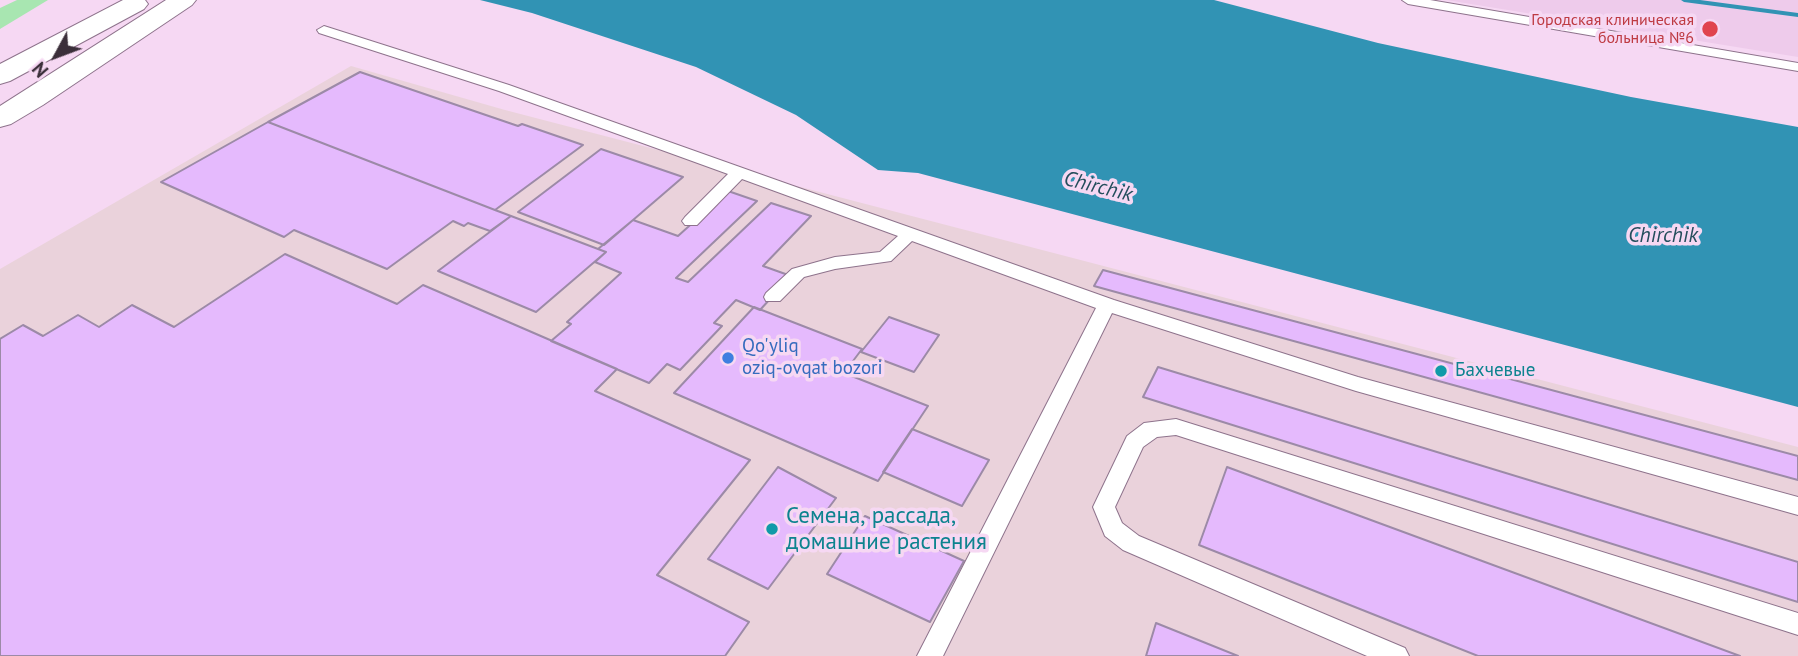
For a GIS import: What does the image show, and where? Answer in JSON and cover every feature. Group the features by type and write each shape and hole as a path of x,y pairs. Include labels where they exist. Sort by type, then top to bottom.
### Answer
{"highway":[{"path":"0,58 135,0"},
{"path":"0,75 143,0"},
{"path":"0,92 177,0"},
{"path":"0,118 183,0"}],"lane":[{"path":"1408,0 1798,67"},
{"path":"324,30 504,88 1107,305 1356,384 1798,506"},
{"path":"691,221 739,173"},
{"path":"773,297 797,273 835,263 885,257 910,234"},
{"path":"930,656 1107,305"},
{"path":"1396,656 1130,543 1113,529 1104,507 1135,442 1152,429 1176,427 1798,624"}],"shaded area":[{"name":"Городская клиническая больница №6","path":"1446,0 1798,0 1798,57"},
{"name":"Qo'yliq oziq-ovqat bozori","path":"351,66 505,110 1798,447 1798,656 0,656 0,269"}],"green space":[{"path":"17,0 48,0 0,29 0,8"}],"water":[{"name":"Chirchik","path":"480,0 1214,0 1378,43 1631,97 1798,127 1798,407 918,173 878,170 796,115 696,67 532,13"}],"building":[{"path":"360,72 518,126 522,124 583,145 495,210 268,122"},
{"path":"268,122 511,216 490,231 453,221 387,269 294,230 284,237 161,182"},
{"path":"601,149 683,177 604,245 518,212"},
{"path":"728,191 757,201 676,278 688,282 771,203 811,216 763,266 791,276 760,310 736,300 714,323 722,326 680,370 667,364 649,383 551,341 571,324 567,322 621,273 595,262 606,252 598,249 633,220 678,236"},
{"path":"511,216 606,252 536,312 438,271"},
{"path":"285,254 397,304 423,285 617,369 595,391 750,460 657,575 749,622 725,656 0,656 0,339 23,325 43,336 78,315 99,327 132,305 174,327"},
{"name":"Бахчевые","path":"1103,270 1798,456 1798,480 1094,286"},
{"path":"754,307 862,349 844,373 928,406 878,481 674,393"},
{"path":"889,317 939,335 914,372 861,352"},
{"path":"1158,367 1798,562 1798,602 1143,397"},
{"path":"912,429 989,460 962,506 883,472"},
{"name":"Семена, рассада, домашние растения","path":"778,467 836,498 768,589 708,559"},
{"path":"1227,467 1740,656 1478,656 1199,545"},
{"path":"865,516 964,561 930,622 827,574"},
{"path":"1156,623 1238,656 1146,656"}],"waterway":[{"path":"1684,0 1798,15"}],"place":[{"name":"Городская клиническая больница №6","path":"1710,29"},
{"name":"Qo'yliq oziq-ovqat bozori","path":"728,358"},
{"name":"Бахчевые","path":"1441,371"},
{"name":"Семена, рассада, домашние растения","path":"772,529"}]}
